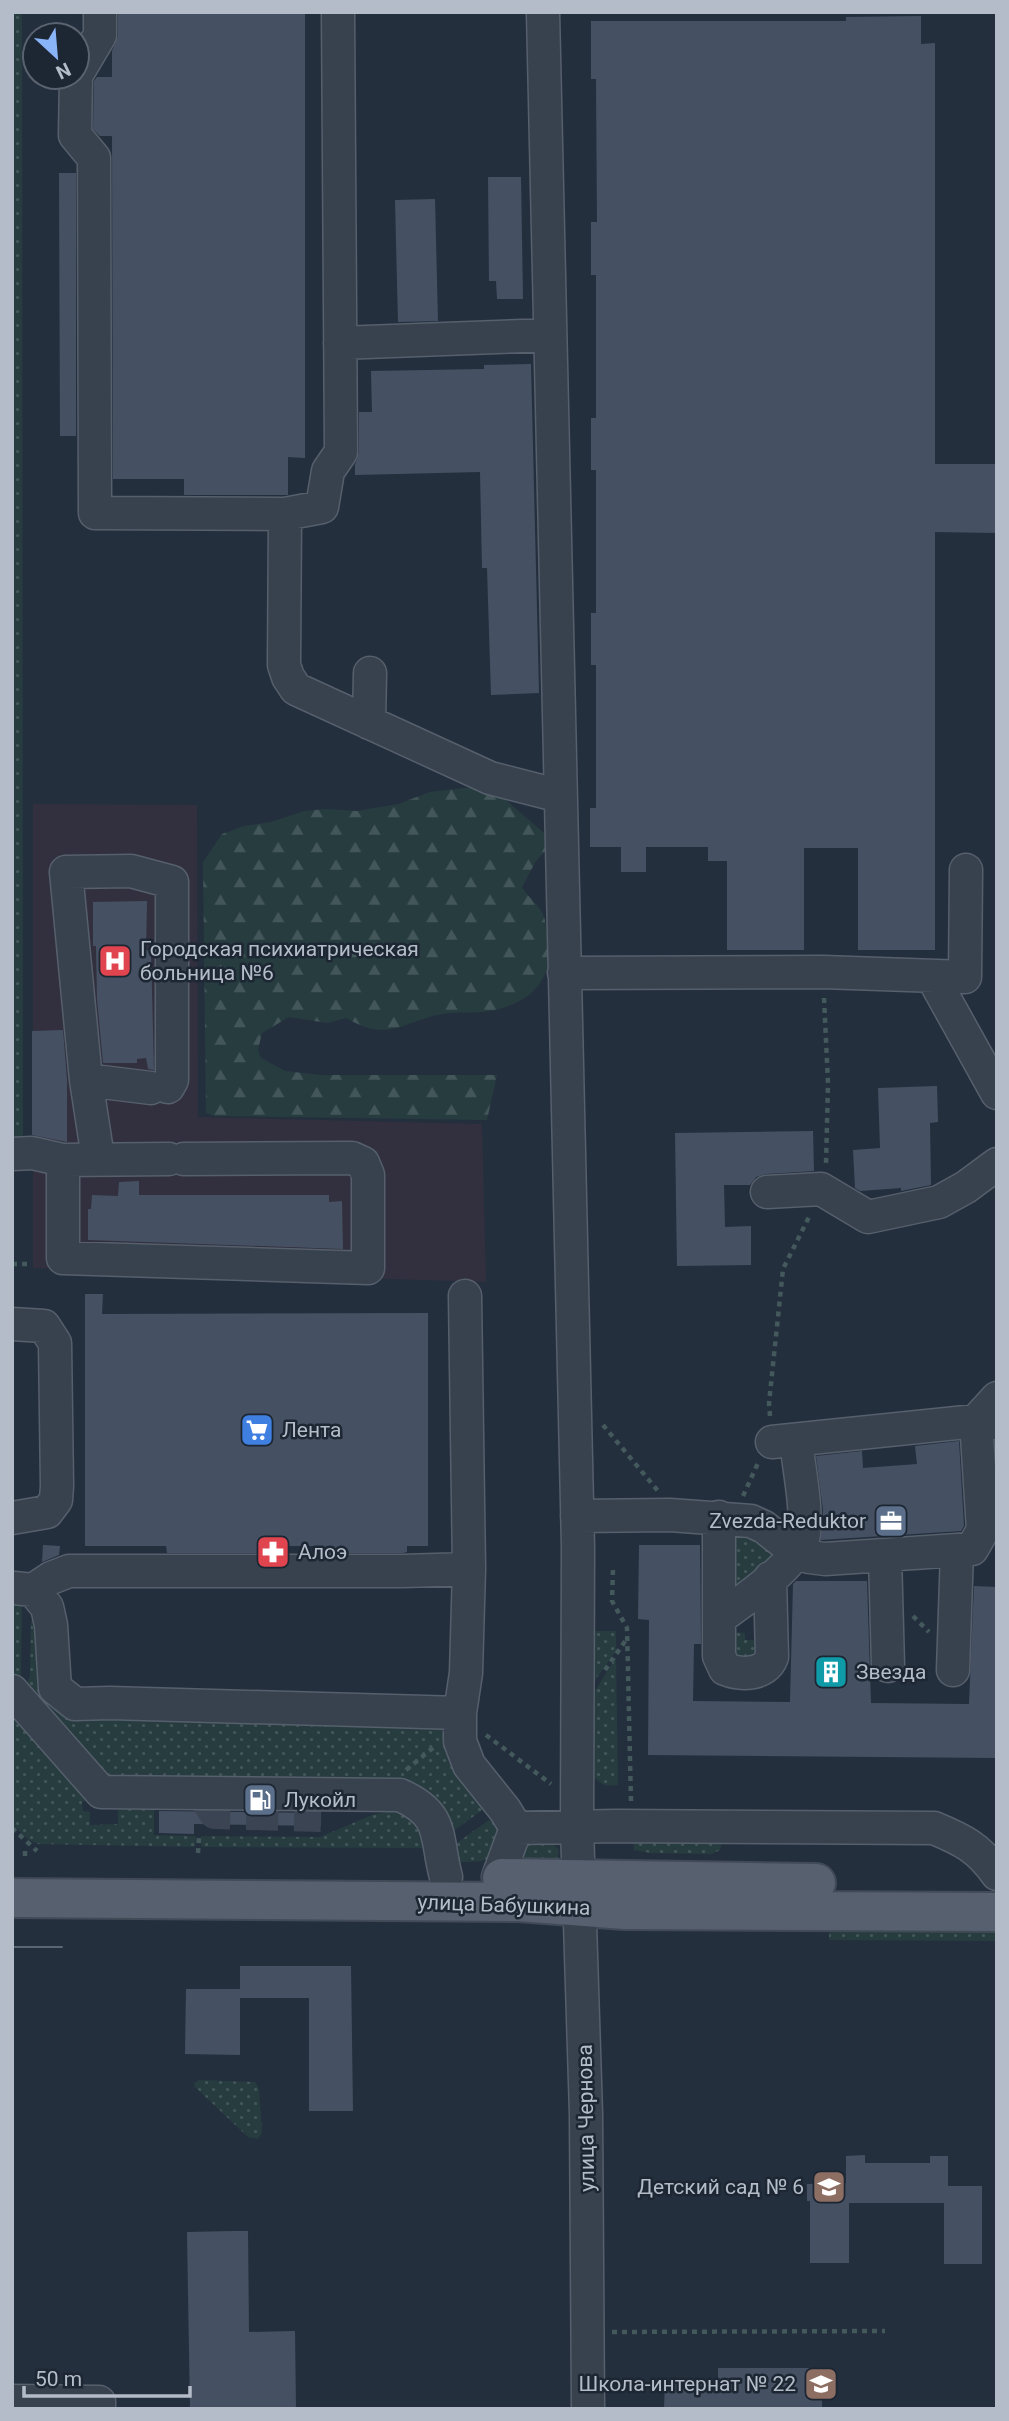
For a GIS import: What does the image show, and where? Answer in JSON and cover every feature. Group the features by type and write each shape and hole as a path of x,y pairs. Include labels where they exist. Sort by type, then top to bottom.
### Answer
{"main road":[{"name":"улица Бабушкина","path":"25,1858 498,1878 580,1894 997,1912"},
{"name":"улица Бабушкина","path":"12,1898 519,1902 580,1894 997,1886"}],"street":[{"path":"91,51 100,35 100,12"},
{"path":"76,91 75,135 94,158 95,513 285,514 322,507 328,471 341,452 338,12"},
{"name":"улица Чернова","path":"543,12 577,1516 577,1815 586,2114 588,2409"},
{"path":"340,343 550,335"},
{"path":"285,514 284,665 296,689 490,778 560,796"},
{"path":"369,723 370,673"},
{"path":"965,1038 966,870"},
{"path":"86,1080 160,1087 172,1080 172,882 131,871 66,872 86,1080 98,1158"},
{"path":"564,972 823,972 965,978"},
{"path":"932,976 997,1093"},
{"path":"12,1154 32,1153 63,1160 352,1158 363,1163 368,1175 368,1268 63,1258 63,1160"},
{"path":"768,1192 821,1189 868,1217 939,1202 966,1187 997,1164"},
{"path":"465,1296 469,1569 466,1673 460,1713 460,1741 470,1765 516,1828"},
{"path":"12,1324 44,1326 55,1343 57,1486 56,1500 47,1512 12,1518"},
{"path":"577,1516 670,1515 751,1521 764,1527 796,1552 825,1559 972,1549 983,1530 990,1414 784,1442 804,1522 803,1537 796,1552 783,1568 720,1618"},
{"path":"726,1518 719,1656 725,1669 758,1672 765,1669 772,1657 770,1578"},
{"path":"953,1662 957,1551"},
{"path":"885,1555 888,1666"},
{"path":"460,1713 75,1704 55,1688 51,1625 47,1607 32,1585 69,1571 469,1569"},
{"path":"12,1691 101,1793 208,1797 390,1795 415,1802 433,1818 446,1877"},
{"path":"321,1816 390,1795"},
{"path":"516,1828 577,1815 934,1828 965,1841 986,1858 997,1874"},
{"path":"498,1878 516,1828"},
{"path":"12,2401 99,2402 99,2409"}],"path":[{"path":"12,1264 28,1265"},
{"path":"599,1421 664,1498 670,1515"},
{"path":"726,1518 762,1454 784,1442"},
{"path":"613,1570 612,1601 626,1628 631,1803"},
{"path":"886,1592 953,1662"},
{"path":"460,1713 577,1815"},
{"path":"390,1795 389,1783 438,1744"},
{"path":"12,1828 25,1858"},
{"path":"198,1836 198,1853"},
{"path":"608,2332 885,2331"}],"shaded area":[{"name":"Городская психиатрическая больница №6","path":"33,804 197,805 198,1117 482,1124 486,1282 33,1268"}],"green space":[{"path":"12,12 22,12 23,1146 12,1142"},
{"path":"472,787 500,795 550,838 549,847 536,861 522,887 542,913 548,935 547,966 534,990 523,999 490,1011 442,1014 384,1030 373,1029 346,1018 327,1023 289,1017 262,1033 258,1050 261,1058 285,1071 321,1075 497,1075 487,1120 214,1116 206,1113 203,862 222,834 304,811 357,811 398,804 430,792"},
{"path":"726,1526 738,1527 772,1550 770,1558 735,1587 731,1587"},
{"path":"22,1603 21,1675 18,1679 12,1671 12,1606"},
{"path":"42,1619 42,1695 51,1708 440,1719 448,1760 484,1809 449,1834 444,1814 106,1777 25,1689 30,1676 31,1620"},
{"path":"589,1631 616,1631 616,1651 590,1687"},
{"path":"734,1632 745,1633 745,1640 759,1640 761,1657 737,1658 733,1649"},
{"path":"616,1657 618,1785 610,1786 601,1783 592,1775 590,1699"},
{"path":"12,1711 89,1800 82,1802 83,1811 90,1812 90,1825 118,1824 118,1802 154,1802 154,1835 196,1836 195,1847 38,1844 29,1840 12,1824"},
{"path":"399,1809 421,1821 425,1848 201,1847 201,1836 320,1837 372,1815"},
{"path":"497,1817 502,1834 490,1855 482,1861 458,1862 450,1848"},
{"path":"550,1841 559,1850 557,1861 514,1863 521,1842"},
{"path":"633,1842 722,1842 720,1850 712,1854 650,1853 634,1850"},
{"path":"829,1929 997,1931 997,1941 829,1940"},
{"path":"199,2080 255,2082 259,2089 262,2133 258,2139 248,2137 195,2087 194,2083"}],"building":[{"path":"118,12 305,12 305,458 288,457 288,495 184,495 184,479 113,479 112,136 100,136 93,129 94,81 97,77 112,77 112,51 118,36"},
{"path":"921,16 921,44 935,43 935,464 997,464 997,533 935,532 935,950 858,950 858,848 804,848 804,950 727,950 727,861 708,861 708,847 646,847 646,872 621,872 621,847 590,847 590,808 596,808 596,665 591,665 591,613 596,613 596,470 591,470 591,418 596,418 596,275 591,275 591,222 597,222 596,79 591,79 591,21 846,21 846,17"},
{"path":"59,173 76,173 76,436 60,436"},
{"path":"488,177 521,177 523,299 497,299 496,281 489,281"},
{"path":"435,199 438,321 398,322 395,200"},
{"path":"531,364 539,693 491,695 487,568 482,568 480,472 355,475 359,452 359,412 372,412 371,371 484,369 484,365"},
{"path":"147,901 146,950 151,951 154,1070 148,1069 146,1058 137,1059 137,1063 103,1063 97,999 96,946 93,946 93,902"},
{"path":"63,1030 67,1079 67,1142 32,1135 32,1031"},
{"path":"937,1086 938,1122 930,1123 931,1185 901,1191 901,1188 860,1191 855,1188 853,1150 880,1148 878,1088"},
{"path":"813,1131 814,1171 766,1174 756,1177 750,1185 724,1185 725,1227 751,1226 751,1265 677,1266 675,1133"},
{"path":"139,1181 139,1195 329,1195 329,1202 342,1201 343,1249 88,1240 88,1209 91,1209 92,1195 118,1196 119,1182"},
{"name":"Лента","path":"85,1294 103,1294 102,1314 428,1313 428,1546 407,1546 407,1552 403,1553 316,1553 316,1546 278,1546 278,1553 167,1553 166,1546 85,1546"},
{"path":"959,1441 964,1526 961,1531 821,1540 823,1510 816,1456 862,1451 863,1468 917,1464 915,1446"},
{"path":"43,1545 60,1546 59,1555 42,1562"},
{"name":"Звезда","path":"639,1545 700,1545 701,1644 694,1644 693,1701 790,1702 793,1584 796,1581 867,1581 871,1703 969,1704 974,1586 997,1587 997,1758 648,1755 649,1620 638,1619"},
{"path":"159,1811 321,1813 321,1826 194,1824 194,1834 159,1833"},
{"path":"240,1966 351,1966 353,2111 309,2111 309,1998 240,1998"},
{"path":"186,1989 240,1989 240,2055 185,2054"},
{"path":"865,2155 865,2163 930,2163 930,2156 948,2156 948,2186 982,2186 982,2264 944,2264 944,2203 849,2203 849,2263 810,2263 810,2201 807,2201 807,2184 846,2183 846,2156"},
{"path":"248,2231 249,2332 295,2331 296,2409 190,2409 187,2232"},
{"path":"718,2368 822,2368 822,2409 664,2409 665,2379 718,2379"}],"tunnel":[{"path":"206,1799 215,1813 321,1816"}],"tram line":[{"path":"12,1947 62,1947"}],"place":[{"name":"Городская психиатрическая больница №6","path":"115,961"},
{"name":"Лента","path":"257,1430"},
{"name":"Zvezda-Reduktor","path":"891,1521"},
{"name":"Алоэ","path":"273,1552"},
{"name":"Звезда","path":"831,1672"},
{"name":"Лукойл","path":"260,1800"},
{"name":"Детский сад № 6","path":"829,2187"},
{"name":"Школа-интернат № 22","path":"821,2384"}]}
